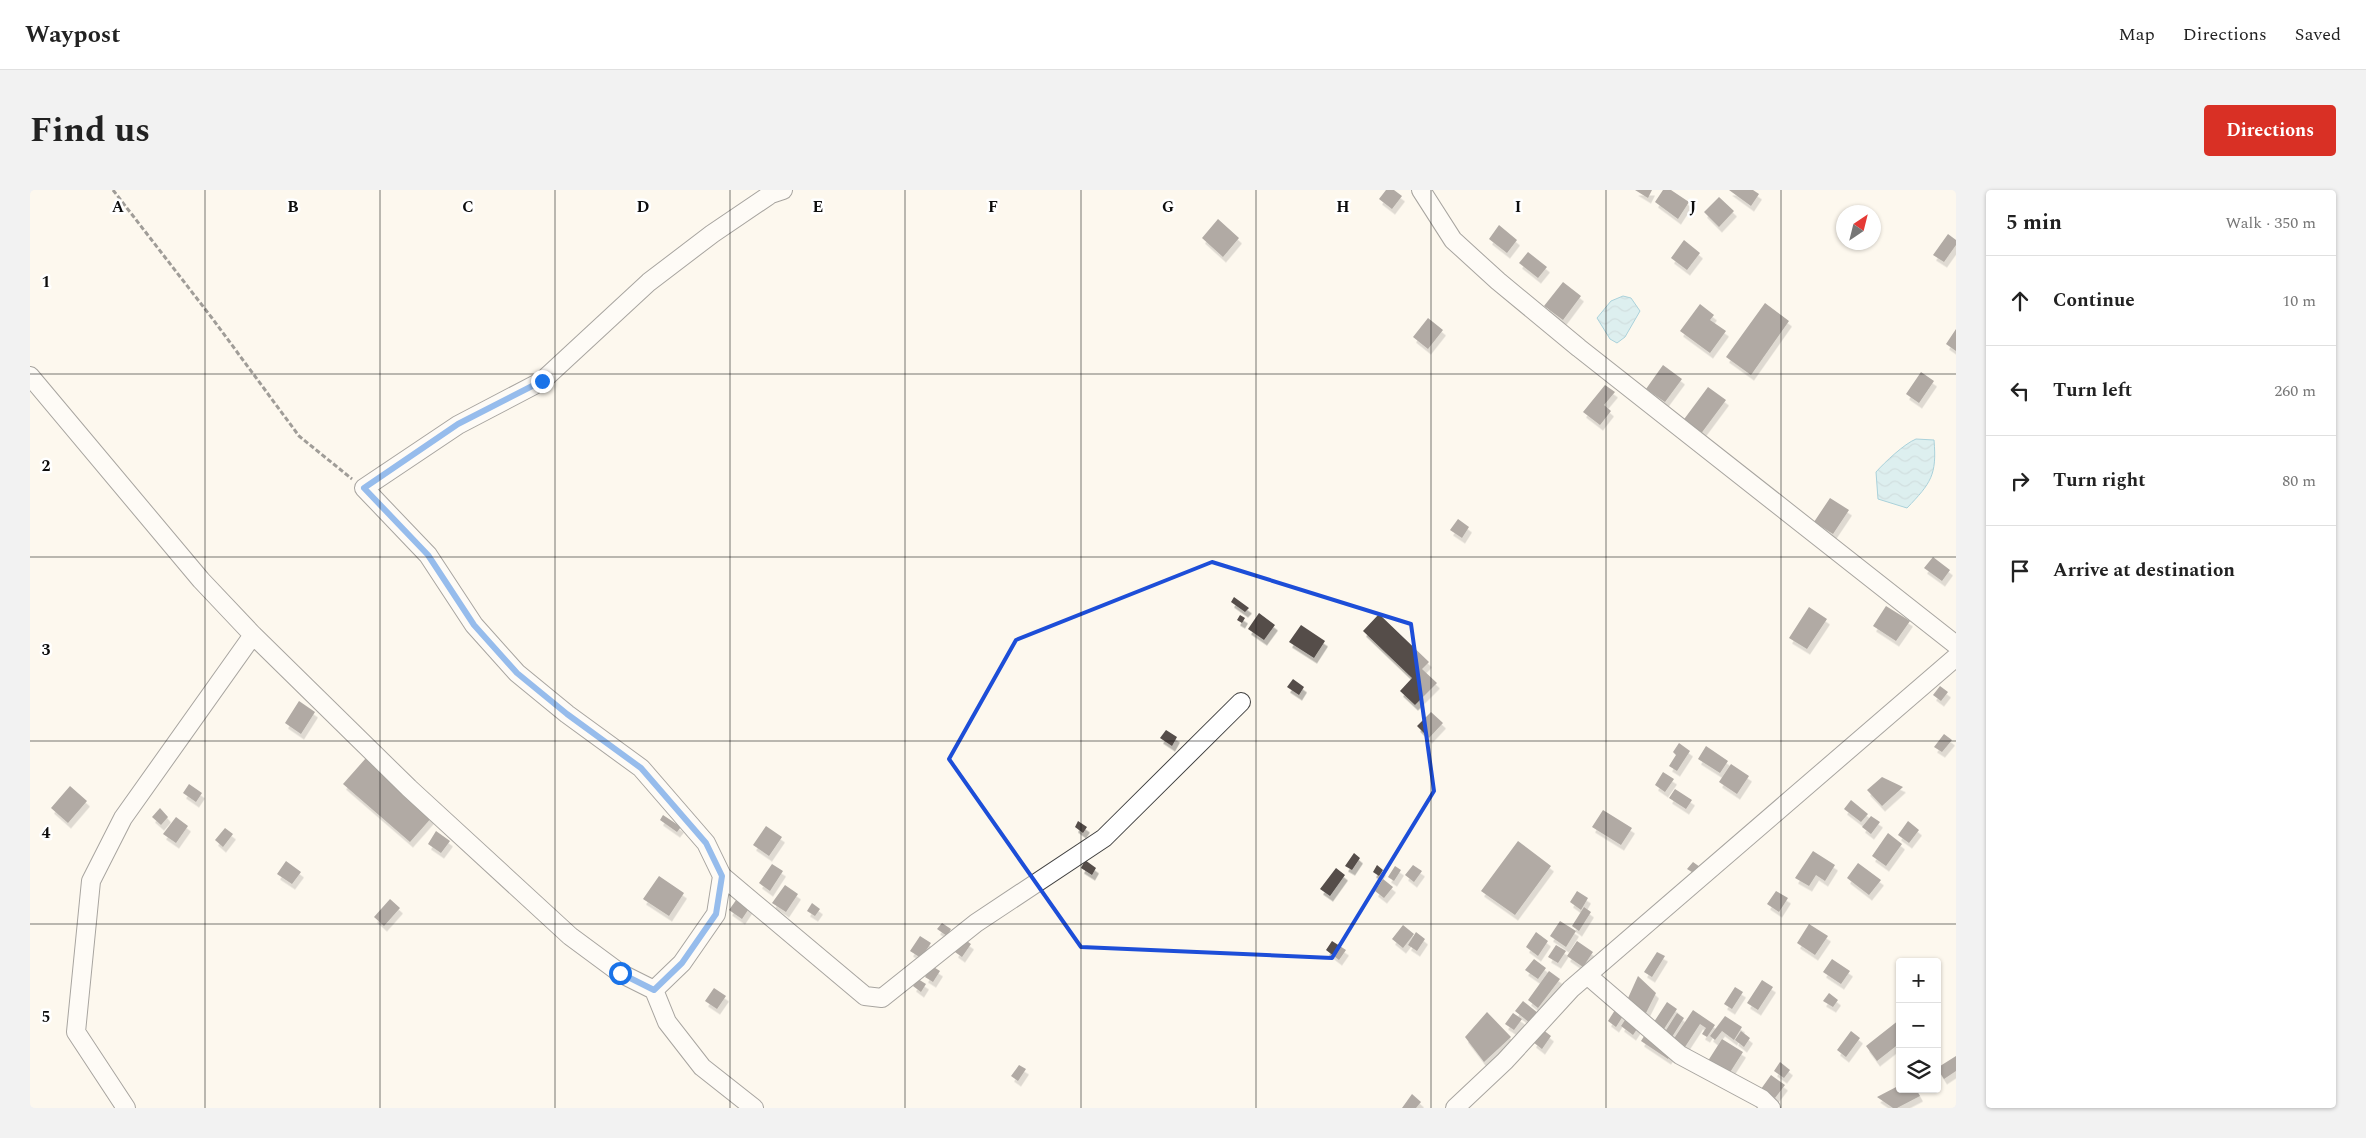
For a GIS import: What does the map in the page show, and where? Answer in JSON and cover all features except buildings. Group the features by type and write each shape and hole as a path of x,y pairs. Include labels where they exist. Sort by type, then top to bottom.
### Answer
{"street":[{"path":"783,190 771,194 712,234 649,282 542,381 458,424 364,488 428,555 474,625 517,673 567,714 641,768 706,843 722,876 865,996 882,998 976,923 1104,838 1241,702"},
{"path":"1421,190 1453,240 1498,281 1578,348 1956,645"},
{"path":"30,376 201,580 253,636 409,788 570,936 620,973 654,990 667,1022 702,1068 754,1108"},
{"path":"126,1108 76,1032 91,881 123,818 253,636"},
{"path":"1456,1108 1505,1061 1571,989 1956,657"},
{"path":"654,990 682,963 716,914 722,876"},
{"path":"1587,975 1680,1055 1762,1099 1771,1108"}],"path":[{"path":"113,190 212,318 299,436 364,488"}],"highlighted area":[{"path":"1212,562 1411,624 1434,791 1332,958 1081,947 949,759 1016,640"}],"water":[{"path":"1623,296 1631,298 1640,311 1625,337 1617,343 1610,339 1597,318 1611,301"},
{"path":"1916,439 1934,440 1933,470 1927,485 1907,508 1878,499 1876,472 1889,458"}],"route":[{"path":"542,381 458,424 364,488 428,555 474,625 517,673 567,714 641,768 706,843 722,876 716,914 682,963 654,990 620,973"}]}
